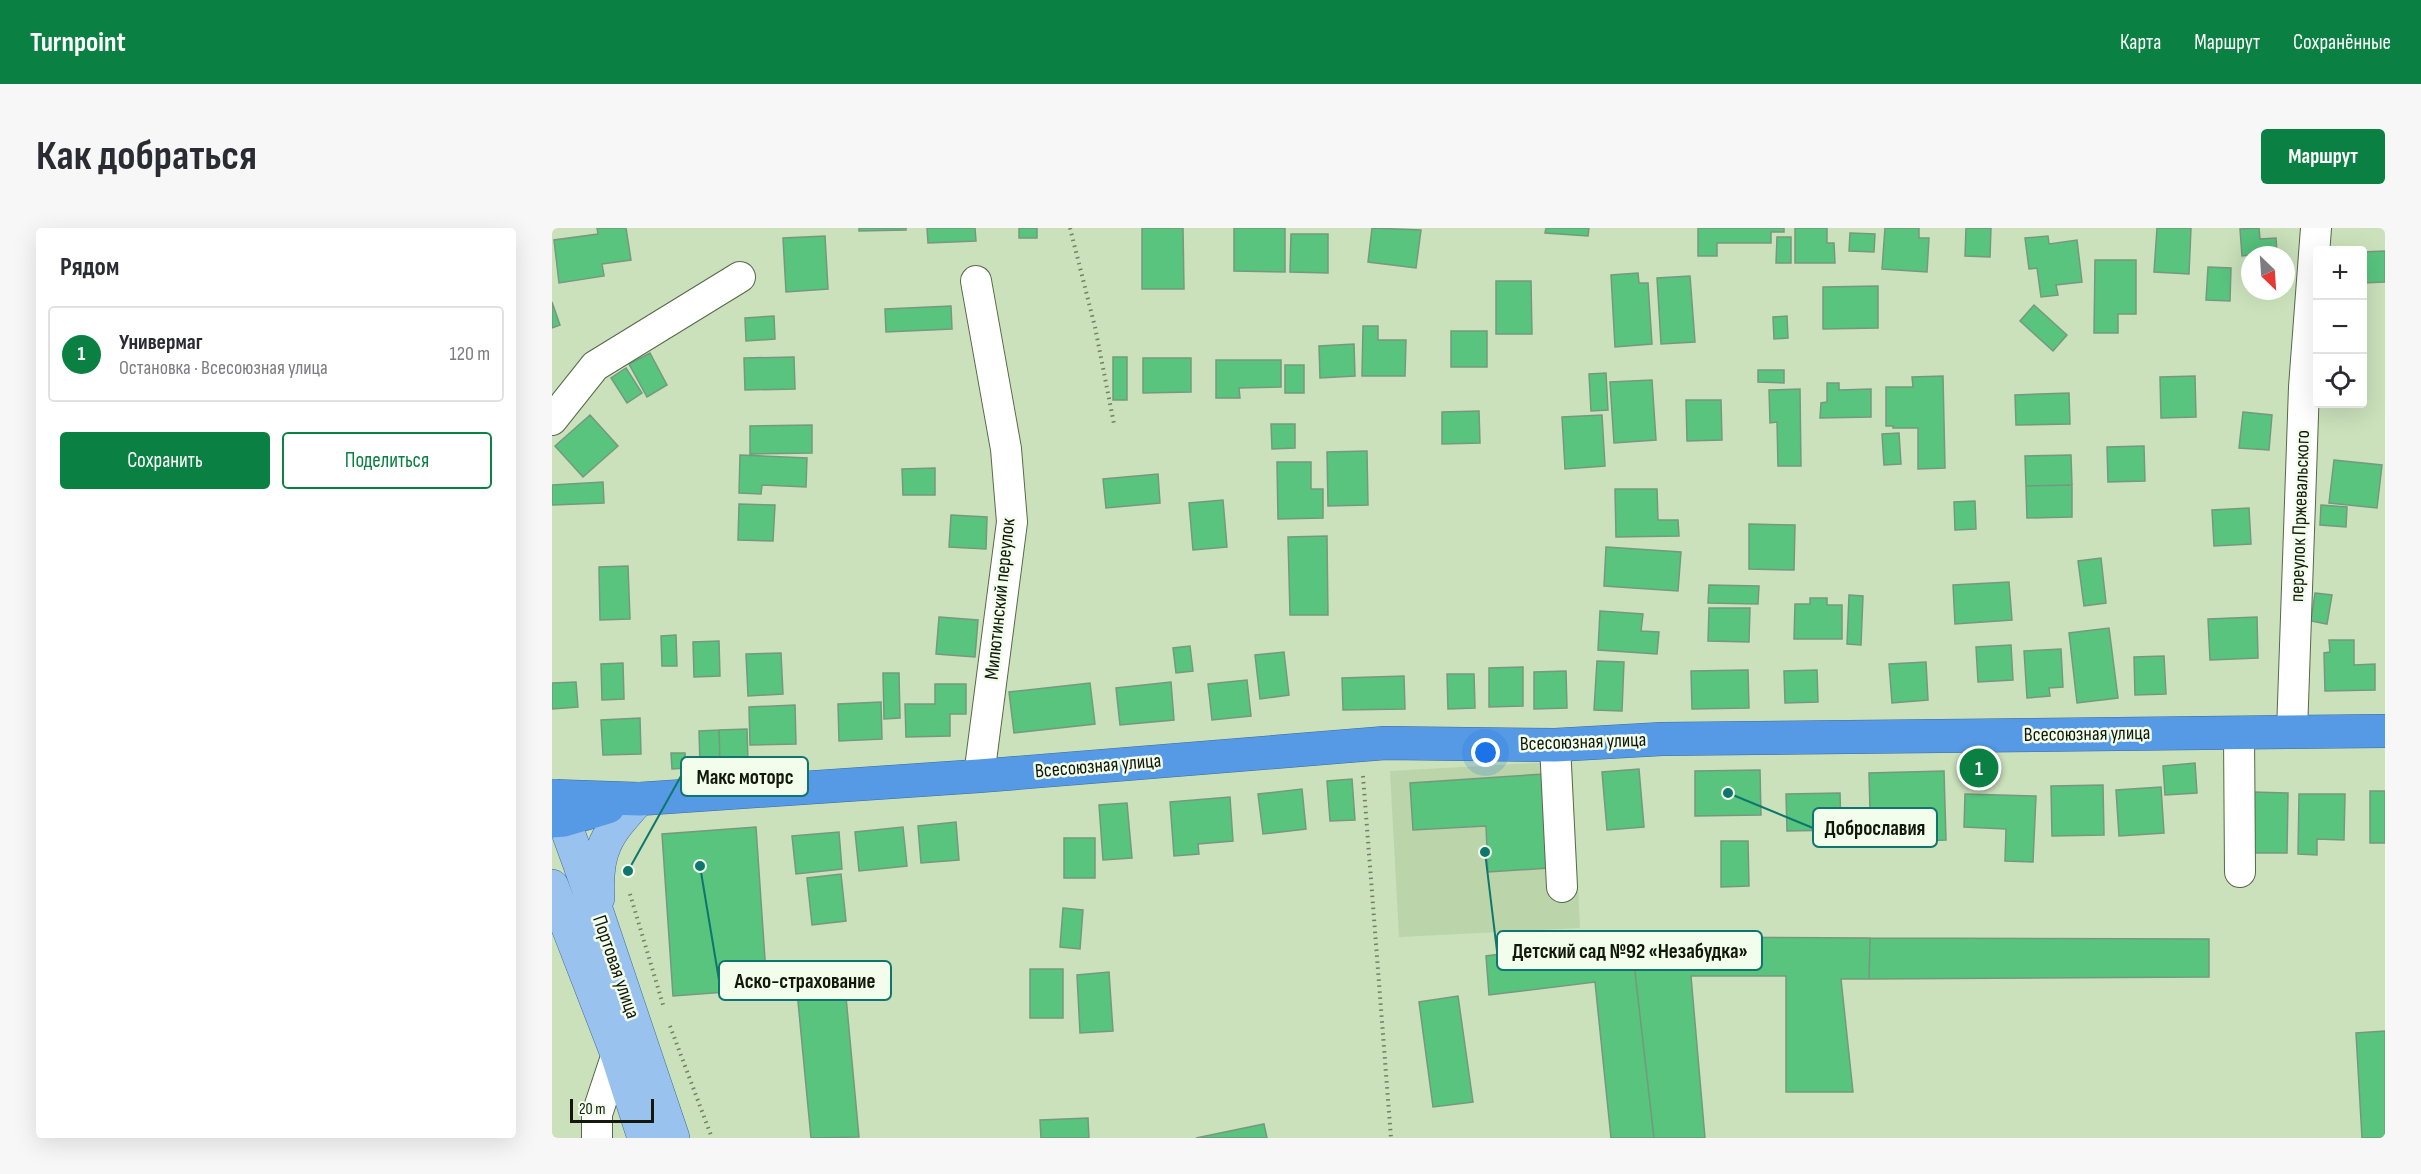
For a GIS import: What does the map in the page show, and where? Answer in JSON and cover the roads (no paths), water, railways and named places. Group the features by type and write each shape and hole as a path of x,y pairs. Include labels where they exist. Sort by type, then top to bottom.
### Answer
{"highway":[{"name":"Всесоюзная улица","path":"556,808 639,799 979,776 1385,743 1556,745 1662,739 2385,731"}],"main road":[{"path":"598,915 597,878 600,852 618,822 639,799"},
{"name":"Портовая улица","path":"556,808 598,915 673,1138"},
{"name":"Портовая улица","path":"552,886 559,912 617,1054 644,1138"}],"street":[{"name":"переулок Пржевальского","path":"2292,732 2304,387 2316,228"},
{"path":"552,420 595,366 740,277"},
{"name":"Милютинский переулок","path":"976,281 1006,450 1012,522 979,776"},
{"path":"2239,732 2240,872"},
{"path":"1556,745 1562,887"},
{"path":"597,1138 597,1114 617,1054"}],"place":[{"name":"Универмаг","path":"1979,768"},
{"name":"Доброславия","path":"1728,793"},
{"name":"Детский сад №92 «Незабудка»","path":"1485,852"},
{"name":"Аско-страхование","path":"700,866"},
{"name":"Макс моторс","path":"628,871"}]}
